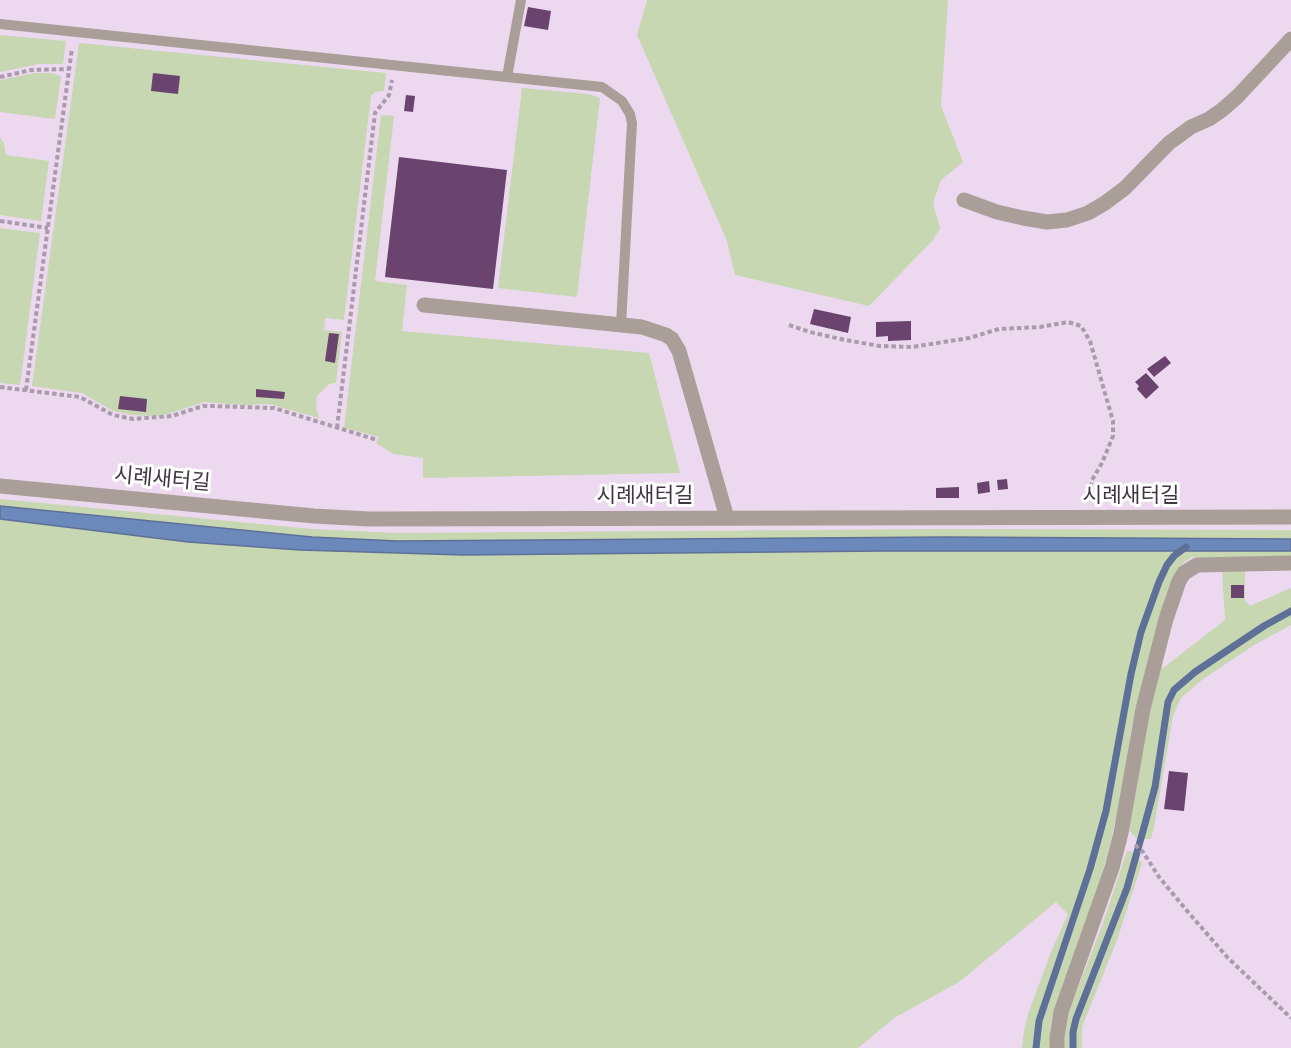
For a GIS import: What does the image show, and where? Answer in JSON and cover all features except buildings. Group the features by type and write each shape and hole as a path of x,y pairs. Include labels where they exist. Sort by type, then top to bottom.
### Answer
{"street":[{"path":"964,200 997,212 1047,222 1067,220 1088,213 1125,188 1169,143 1191,127 1222,110 1291,39"},
{"path":"424,305 621,325 655,330 666,335 675,344 727,518"},
{"name":"시례새터길","path":"0,486 314,516 369,519 1291,517"},
{"path":"1057,1048 1061,1012 1112,868 1121,833 1143,709 1166,619 1179,581 1184,573 1197,565 1291,563"}],"lane":[{"path":"507,77 521,0"},
{"path":"0,24 602,87 622,101 630,114 632,131 621,325"}],"path":[{"path":"26,390 74,32"},
{"path":"337,428 375,113 390,95 393,65"},
{"path":"0,77 31,70 69,69"},
{"path":"0,221 48,228"},
{"path":"789,325 857,342 880,346 912,347 969,338 999,329 1040,327 1068,322 1081,326 1090,341 1113,421 1113,436 1109,448 1089,490 1088,518"},
{"path":"0,387 80,397 113,415 133,418 172,416 211,406 274,408 377,440"},
{"path":"1143,852 1159,877 1228,958 1291,1018"}],"green space":[{"path":"647,0 948,0 941,106 963,162 941,180 933,203 940,228 933,240 869,306 735,275 727,241 637,35"},
{"path":"0,35 66,41 63,64 39,64 0,72"},
{"path":"79,43 386,73 384,91 375,92 371,96 344,320 325,318 324,330 342,332 336,383 329,384 317,396 316,408 319,418 269,404 204,402 157,416 132,415 113,411 82,393 32,386"},
{"path":"35,73 51,73 61,76 55,119 0,112 0,80"},
{"path":"522,88 588,94 600,98 577,297 498,288"},
{"path":"381,115 394,116 375,281 407,285 402,331 649,353 680,473 423,478 423,458 393,454 376,443 379,437 344,428"},
{"path":"0,137 6,155 49,161 41,221 0,215"},
{"path":"0,228 40,233 20,385 0,383"},
{"path":"0,499 312,529 396,533 944,529 1291,530 1291,539 945,537 397,541 312,537 0,506"},
{"path":"0,519 188,542 300,550 463,555 883,551 1291,551 1291,559 1192,557 1184,562 1176,574 1157,631 1131,730 1124,782 1109,849 1053,1015 1050,1028 1050,1048 1022,1048 1028,1014 1068,914 1056,902 959,982 894,1018 858,1048 0,1048"},
{"path":"1245,568 1245,600 1250,606 1291,588 1291,625 1254,645 1203,679 1181,698 1173,716 1151,839 1137,839 1129,830 1139,764 1159,667 1163,668 1225,620 1222,569"},
{"path":"1127,851 1134,852 1142,863 1117,940 1082,1027 1082,1048 1064,1048 1066,1018 1102,926"}],"water":[{"path":"0,506 312,537 397,541 945,537 1291,539 1291,551 883,551 463,555 300,550 188,542 0,519"}],"waterway":[{"path":"1036,1048 1039,1021 1090,869 1106,811 1141,632 1167,565 1186,547"},
{"path":"1073,1048 1076,1019 1127,888 1143,831 1155,787 1168,702 1174,690 1195,672 1264,626 1291,611"}]}
